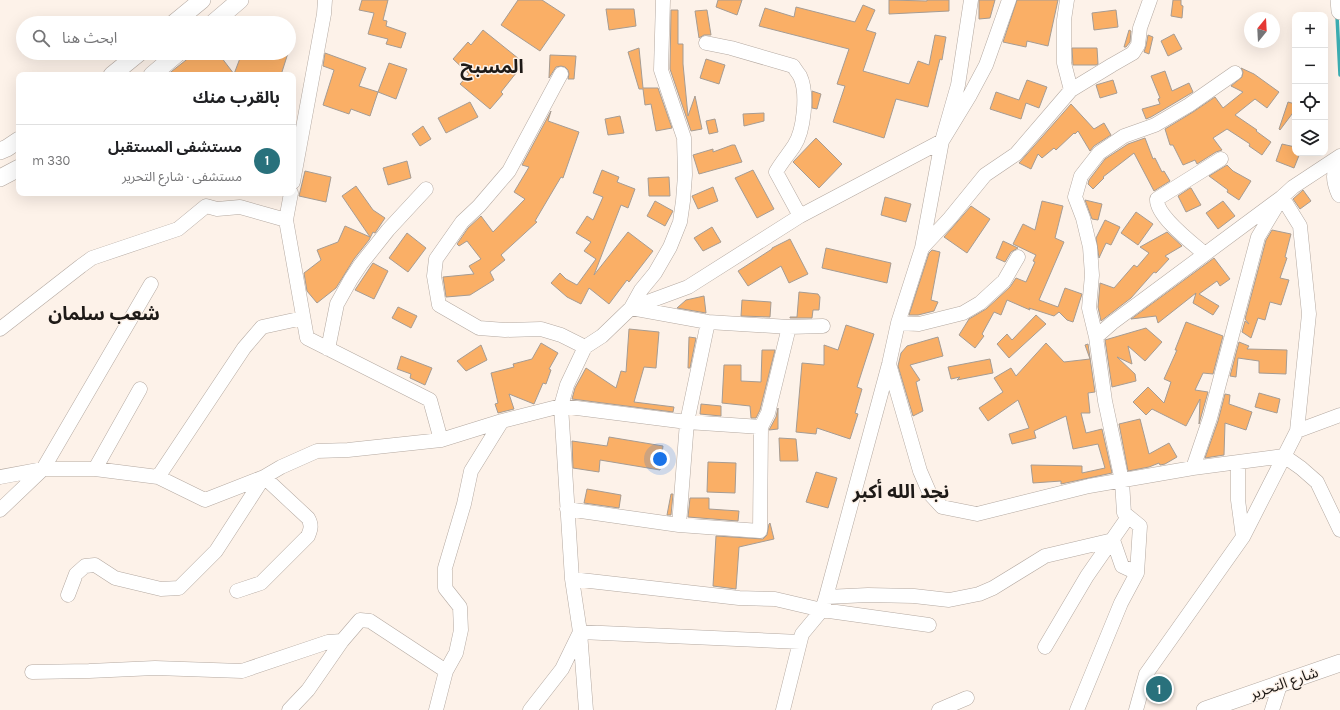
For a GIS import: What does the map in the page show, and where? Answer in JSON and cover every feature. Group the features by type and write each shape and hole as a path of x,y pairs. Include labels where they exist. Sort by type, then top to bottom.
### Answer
{"main road":[{"path":"183,16 202,0"},
{"path":"221,16 240,0"},
{"path":"1339,0 1340,11"},
{"path":"116,72 130,60"},
{"path":"156,72 170,60"},
{"path":"0,151 16,142"},
{"path":"1340,161 1335,172 1337,187 1340,194"},
{"path":"0,178 16,170"},
{"name":"شارع التحرير","path":"1205,710 1340,663"}],"street":[{"path":"296,166 324,14 325,0"},
{"path":"586,710 580,632 572,579 561,406 567,385 585,347 602,336 631,308 641,290 655,273 670,247 680,222 685,175 684,138 661,70 663,0"},
{"path":"783,710 802,634 824,603 889,364 898,323 922,248 942,141 958,85 971,0"},
{"path":"631,308 688,287 800,216 942,141 986,65 1009,0"},
{"path":"1067,0 1064,20 1064,63 1071,90"},
{"path":"922,248 950,218 985,176 1016,154 1071,90 1112,64 1133,53 1138,45 1140,28 1150,0"},
{"path":"706,43 731,48 793,66 800,77 803,94 804,118 800,134 794,146 776,172 800,216"},
{"path":"1077,710 1122,603 1137,573 1140,526 1124,513 1122,481 1105,401 1096,337 1089,308 1092,275 1090,247 1083,218 1075,197 1081,176 1099,153 1124,136 1155,125 1189,105 1235,73"},
{"path":"561,74 509,171 479,206 462,222 436,259 434,276 440,305 479,328 506,330 541,329 585,347"},
{"path":"1096,337 1112,323 1282,197 1293,187 1340,156"},
{"path":"1205,254 1168,222 1157,204 1157,198 1221,159"},
{"path":"328,348 337,304 351,279 388,230 426,190"},
{"path":"290,196 286,220 307,338 430,400 441,440"},
{"path":"1136,710 1146,674 1243,537 1297,431 1309,314 1300,226 1282,197"},
{"path":"1193,468 1210,418 1258,237 1282,197"},
{"path":"0,329 92,258 178,229 206,206 217,209 240,207 286,220"},
{"path":"898,323 918,324 963,313 980,303 1004,281 1018,257"},
{"path":"0,510 43,469 151,284"},
{"path":"631,308 708,322 790,327 823,326"},
{"path":"158,477 187,431 244,348 262,327 303,318"},
{"path":"679,525 687,422 708,322"},
{"path":"567,509 679,525 760,532 761,427 768,413 790,327"},
{"path":"889,364 920,471 930,494 942,507 977,514 1089,486 1193,468 1284,456 1317,482 1340,530"},
{"path":"95,469 140,389"},
{"path":"0,477 43,469 95,469 158,477 205,500 264,477 281,467 317,451 348,450 441,440 561,406 687,422 761,427"},
{"path":"1297,431 1340,415"},
{"path":"436,710 446,671 456,653 462,630 460,607 445,588 445,568 464,504 471,471 502,422"},
{"path":"1238,463 1238,500 1243,537"},
{"path":"237,591 261,583 308,536 311,530 311,524 308,518 264,477"},
{"path":"68,595 76,574 86,566 95,565 115,578 161,589 179,588 216,551 264,477"},
{"path":"1045,647 1087,576 1128,517"},
{"path":"824,603 868,595 914,596 949,600 979,594 993,588 1045,556 1113,540"},
{"path":"1113,540 1122,566 1137,573"},
{"path":"572,579 739,598 824,603 930,625"},
{"path":"289,710 308,690 342,641 360,620 370,621 446,671"},
{"path":"580,632 800,642"},
{"path":"530,710 562,669 580,632"},
{"path":"32,672 155,668 242,671 328,642 342,641"},
{"path":"1272,710 1280,685"},
{"path":"939,710 967,698"}],"building":[{"path":"362,0 388,0 383,20 387,21 386,26 406,33 401,48 386,44 388,39 368,34 374,13 359,10"},
{"path":"518,0 542,0 565,15 540,51 501,25"},
{"path":"718,0 742,0 737,15 716,7"},
{"path":"889,0 949,0 949,11 889,14"},
{"path":"979,0 995,0 990,18 979,19"},
{"path":"1017,0 1058,0 1048,46 1027,41 1026,47 1003,42"},
{"path":"1173,0 1181,0 1181,5 1183,6 1182,18 1171,16"},
{"path":"863,5 875,10 866,30 876,33 863,71 909,84 918,61 929,65 935,35 946,37 942,60 940,59 928,107 896,99 884,138 833,122 845,86 837,84 849,49 759,26 765,8 794,17 796,7 855,22"},
{"path":"606,9 634,9 636,26 609,30"},
{"path":"671,10 678,10 678,44 683,44 683,64 688,116 695,96 702,129 691,131 670,69"},
{"path":"707,10 711,35 704,35 699,38 695,11"},
{"path":"1116,10 1118,27 1094,30 1092,13"},
{"path":"483,30 524,63 501,92 503,94 490,109 460,84 469,74 453,59 468,42 471,45"},
{"path":"1129,30 1131,31 1130,42 1126,47 1124,47"},
{"path":"1174,34 1182,49 1168,56 1161,41"},
{"path":"1148,35 1153,37 1149,54 1144,52"},
{"path":"639,48 643,88 658,88 672,128 656,131 651,104 645,105 643,89 639,89 628,52"},
{"path":"1072,48 1097,48 1098,64 1073,65"},
{"path":"325,53 366,68 359,86 378,92 370,116 351,109 349,114 323,105 334,70 323,66"},
{"path":"550,55 576,56 574,79 568,79 568,70 561,66 556,67 549,78"},
{"path":"706,59 725,65 719,84 700,78"},
{"path":"186,60 223,60 232,72 171,72"},
{"path":"239,60 286,60 282,72 235,72"},
{"path":"389,63 407,69 396,99 378,92"},
{"path":"1241,68 1254,74 1279,92 1267,108 1255,99 1235,115 1257,130 1256,131 1271,142 1262,155 1249,146 1250,144 1227,129 1213,138 1222,150 1197,164 1195,160 1183,165 1173,145 1170,145 1165,129 1215,97 1223,108 1243,92 1231,86 1242,77 1243,72"},
{"path":"1165,71 1172,91 1189,83 1193,92 1146,119 1142,109 1160,104 1158,99 1160,98 1151,76"},
{"path":"1027,80 1047,87 1039,108 1026,103 1021,119 990,109 996,92 1019,100"},
{"path":"1113,80 1117,93 1100,98 1096,85"},
{"path":"812,91 821,94 817,109 812,108"},
{"path":"470,102 478,117 446,133 438,118"},
{"path":"1288,102 1292,103 1292,114 1280,130 1279,129"},
{"path":"1071,104 1094,129 1104,123 1111,135 1094,146 1090,151 1078,131 1056,150 1054,148 1042,158 1038,154 1031,169 1019,163"},
{"path":"551,111 548,121 579,132 563,178 561,177 535,221 537,222 501,255 505,260 490,272 494,280 470,295 446,297 443,277 474,274 469,266 481,259 467,241 459,246 457,244 468,228 481,216 493,232 525,199 514,192 529,167 522,165"},
{"path":"764,113 764,121 744,126 743,114"},
{"path":"620,116 624,133 608,135 605,119"},
{"path":"715,119 718,132 709,134 706,121"},
{"path":"423,126 431,139 420,146 412,134"},
{"path":"816,138 842,164 819,188 793,162"},
{"path":"1145,138 1153,159 1155,158 1162,172 1164,171 1170,181 1154,191 1134,153 1103,177 1104,178 1093,189 1088,184 1089,180 1105,159 1128,144"},
{"path":"1282,144 1292,146 1292,156 1299,156 1294,168 1276,161"},
{"path":"735,145 742,162 699,174 693,155 713,149 713,152"},
{"path":"407,161 411,178 388,185 383,168"},
{"path":"1227,165 1233,171 1251,181 1239,200 1227,192 1228,190 1209,176"},
{"path":"602,170 619,177 617,182 635,189 628,208 621,205 594,275 628,232 653,251 629,282 627,280 609,304 589,288 581,304 567,297 551,283 560,273 566,279 577,285 596,259 584,251 591,242 576,233 587,216 593,220 603,197 593,193"},
{"path":"753,170 774,209 757,218 735,178"},
{"path":"305,171 331,177 326,202 299,196"},
{"path":"669,177 670,196 649,196 648,178"},
{"path":"356,186 373,210 385,218 354,259 336,288 317,303 307,291 304,273 321,260 317,250 338,242 345,226 370,237 342,196"},
{"path":"713,187 718,201 698,209 692,196"},
{"path":"1190,188 1201,205 1186,212 1178,196"},
{"path":"1303,190 1311,201 1300,209 1293,199"},
{"path":"885,197 911,204 906,222 881,215"},
{"path":"1085,200 1102,204 1098,220 1092,219"},
{"path":"655,201 673,211 665,226 647,216"},
{"path":"1042,201 1063,206 1055,238 1064,242 1039,300 1058,307 1065,288 1082,294 1073,322 1067,320 1059,312 1054,316 1029,308 1030,310 1007,300 1001,315 994,312 982,334 984,336 975,348 959,335 969,319 986,309 1010,287 1016,278 1026,282 1035,262 1033,261 1036,255 1013,244 1023,224 1035,230"},
{"path":"1223,201 1235,216 1218,229 1206,213"},
{"path":"971,206 990,219 967,253 944,237"},
{"path":"1136,212 1153,224 1138,245 1121,233"},
{"path":"1105,220 1120,227 1111,245 1106,243 1099,258 1096,238"},
{"path":"712,227 721,242 703,251 694,238"},
{"path":"1272,230 1291,234 1285,257 1287,258 1280,278 1289,280 1281,305 1270,302 1265,320 1258,318 1251,338 1242,332 1245,321 1249,324 1245,319 1266,240"},
{"path":"1167,232 1182,246 1165,256 1169,259 1156,273 1154,272 1131,298 1101,321 1098,307 1100,283 1114,288 1134,265 1137,267 1149,253 1140,247"},
{"path":"407,233 426,248 408,272 389,258"},
{"path":"790,239 808,274 789,283 781,266 748,286 738,271 772,248"},
{"path":"1003,241 1018,248 1011,252 1005,262 996,258"},
{"path":"826,248 891,263 887,283 822,268"},
{"path":"932,250 940,252 931,300 938,302 934,311 918,315 909,315 929,253"},
{"path":"1214,258 1230,279 1220,286 1217,281 1199,294 1219,306 1213,315 1193,303 1196,293 1158,323 1156,316 1131,319"},
{"path":"373,263 388,271 374,299 355,290"},
{"path":"799,292 818,294 820,297 819,310 813,310 812,318 790,318 797,317"},
{"path":"704,296 706,313 677,308 686,300"},
{"path":"742,300 771,302 770,317 741,316"},
{"path":"398,307 417,316 411,328 392,318"},
{"path":"1036,315 1046,324 1009,358 997,344 1007,334 1012,340"},
{"path":"1186,322 1223,336 1213,374 1203,373 1195,390 1208,392 1199,424 1200,399 1186,426 1152,409 1146,415 1133,402 1148,387 1164,403 1171,382 1164,379 1177,350 1175,350"},
{"path":"846,325 874,334 857,387 862,389 855,413 858,414 850,439 817,428 816,434 796,432 802,363 824,365 824,345 838,350"},
{"path":"1146,328 1162,342 1145,361 1128,346 1132,364 1117,357 1135,374 1136,381 1112,387 1105,340"},
{"path":"629,329 659,332 656,368 644,367 634,402 674,407 673,412 572,399 575,388 586,368 616,388 621,371 626,372"},
{"path":"689,337 696,338 690,368 688,368"},
{"path":"938,337 943,356 910,365 920,380 916,382 923,411 913,416 898,366 901,353 907,346"},
{"path":"1239,342 1249,346 1247,349 1287,350 1286,374 1259,373 1259,361 1238,358 1236,377 1230,376"},
{"path":"541,343 558,353 549,369 551,370 546,384 543,383 534,404 509,394 514,409 498,413 495,404 498,403 491,373 514,367 513,364 532,359"},
{"path":"1046,343 1064,362 1090,359 1085,345 1088,344 1095,392 1088,393 1090,413 1081,413 1086,433 1102,429 1112,473 1061,484 1061,481 1033,483 1031,465 1082,466 1082,473 1105,468 1098,444 1073,449 1066,416 1034,431 1036,438 1012,444 1009,434 1029,428 1018,400 988,421 979,408 1003,392 994,378 1011,368 1016,376"},
{"path":"481,345 487,360 466,371 457,361"},
{"path":"762,350 775,350 760,410 756,418 751,418 750,406 722,403 724,365 741,365 741,381 761,382"},
{"path":"401,356 432,368 425,385 410,378 411,374 397,369"},
{"path":"990,359 993,373 957,380 960,377 951,379 948,367"},
{"path":"1259,393 1280,399 1277,413 1255,407"},
{"path":"1225,394 1230,395 1229,404 1252,412 1246,430 1225,423 1224,455 1205,458 1218,421"},
{"path":"701,404 721,406 721,416 700,414"},
{"path":"778,408 778,429 769,430 776,417"},
{"path":"1140,419 1149,454 1169,443 1177,457 1165,464 1160,465 1159,463 1149,467 1128,471 1119,424"},
{"path":"609,437 663,446 660,470 600,460 599,472 573,468 572,441 607,446"},
{"path":"779,438 796,439 798,461 780,461"},
{"path":"708,462 736,463 735,493 707,492"},
{"path":"816,472 837,478 828,508 806,502"},
{"path":"587,489 621,495 619,508 584,503"},
{"path":"671,494 673,494 671,515 667,515"},
{"path":"690,498 709,498 709,509 739,511 738,521 688,517"},
{"path":"770,523 774,539 739,547 736,589 713,586 716,536 763,539 767,535"}],"waterway":[{"path":"1337,16 1340,75"}],"place":[{"name":"مستشفى المستقبل","path":"1159,689"}],"district":[{"name":"المسبح","path":"492,67"},
{"name":"شعب سلمان","path":"104,314"},
{"name":"نجد الله أكبر","path":"901,492"}]}
